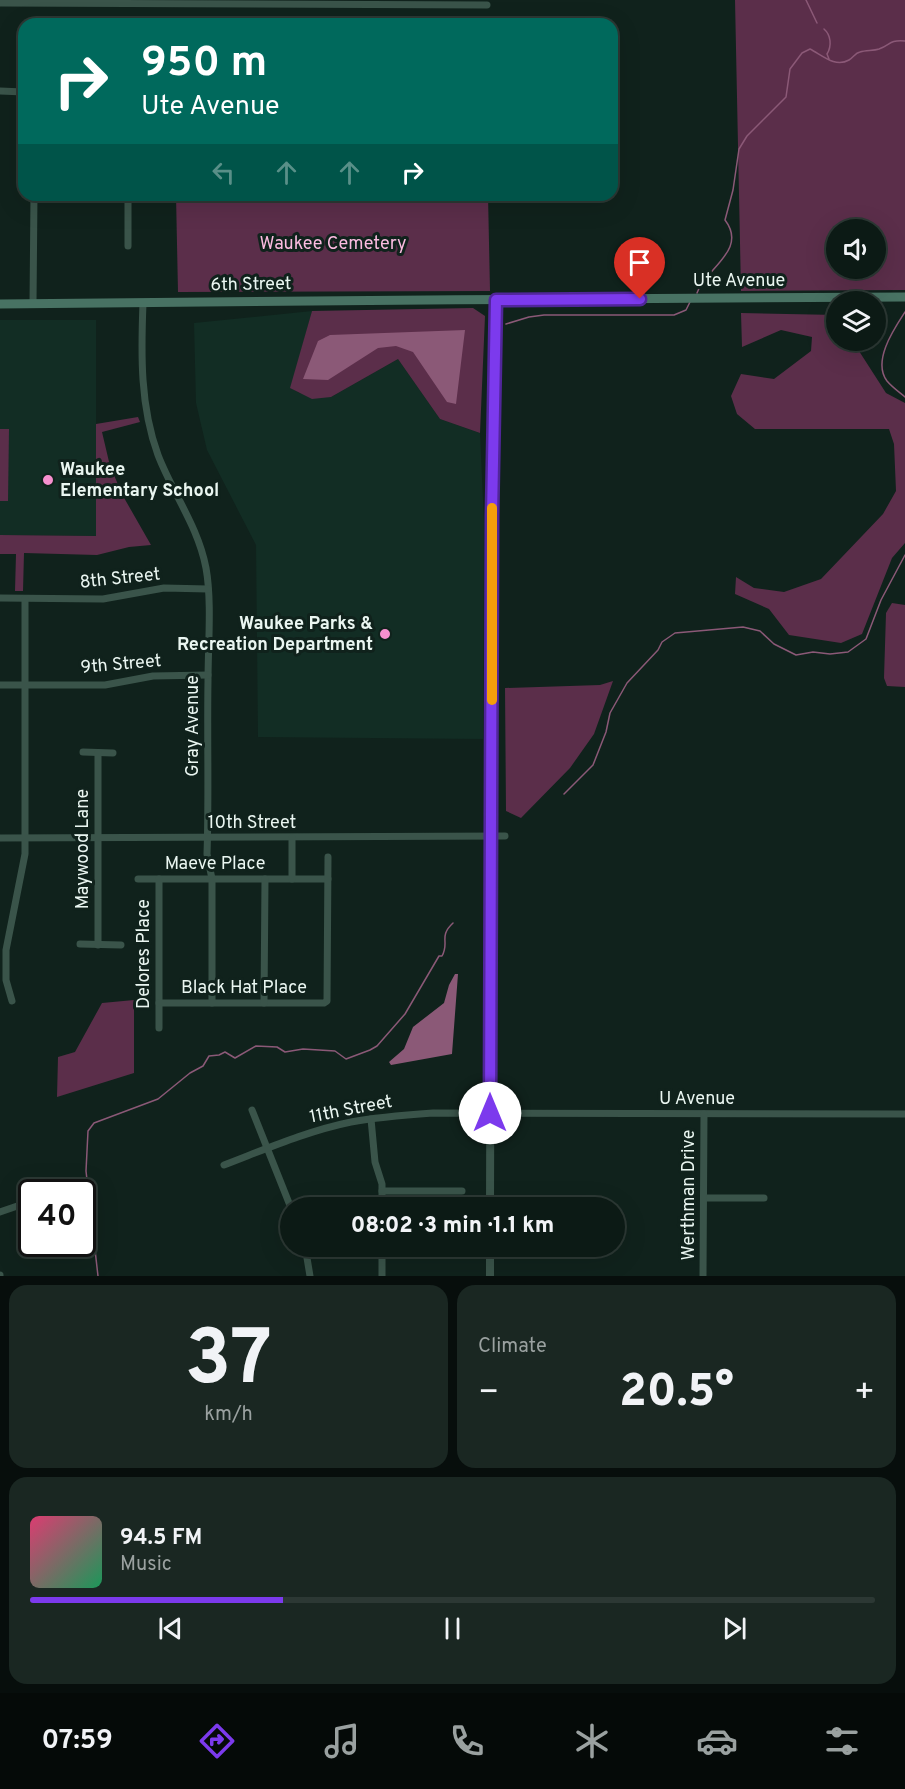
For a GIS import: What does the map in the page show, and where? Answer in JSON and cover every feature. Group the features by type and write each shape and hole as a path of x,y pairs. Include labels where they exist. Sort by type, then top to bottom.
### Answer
{"main road":[{"name":"Ute Avenue","path":"499,300 905,297"},
{"name":"6th Street","path":"0,304 499,300"}],"street":[{"path":"0,3 13,1 441,2 487,5"},
{"path":"0,91 18,92"},
{"path":"33,304 34,201"},
{"path":"128,201 128,246"},
{"path":"490,1197 492,516 499,300"},
{"name":"Gray Avenue","path":"143,303 144,394 150,429 158,455 192,524 202,553 208,589 207,854 212,879 212,1003"},
{"name":"8th Street","path":"0,598 103,598 164,588 208,589"},
{"path":"12,1000 6,980 6,950 25,854 26,838 26,599"},
{"name":"9th Street","path":"0,685 105,685 153,676 208,675"},
{"path":"83,752 113,753"},
{"name":"Maywood Lane","path":"98,753 98,945"},
{"name":"10th Street","path":"0,838 505,836"},
{"path":"292,838 292,879"},
{"name":"Black Hat Place","path":"159,1003 264,1004 324,1003 327,1001 328,857"},
{"name":"Maeve Place","path":"138,879 328,879"},
{"name":"Delores Place","path":"159,879 159,1028"},
{"path":"264,1004 265,879"},
{"path":"80,944 121,945"},
{"path":"252,1110 287,1197"},
{"name":"11th Street","path":"224,1165 325,1128 371,1119 433,1113 490,1113"},
{"name":"U Avenue","path":"490,1113 905,1114"},
{"name":"Werthman Drive","path":"703,1276 704,1114"},
{"path":"371,1119 375,1162 382,1184 382,1197"},
{"path":"382,1191 462,1191"},
{"path":"704,1198 764,1198"},
{"path":"0,1212 18,1206"},
{"path":"307,1257 310,1276"},
{"path":"382,1257 382,1276"},
{"path":"490,1257 490,1276"}],"shaded area":[{"path":"312,311 291,388 299,393 331,397 398,359 440,419 480,433 484,523 483,739 258,737 256,545 207,450 196,403 194,323"},
{"name":"Waukee Elementary School","path":"0,320 96,320 96,536 0,535"},
{"path":"465,330 456,404 447,402 413,352 396,346 378,348 328,380 303,379 318,341 330,335"},
{"path":"455,974 458,974 452,1054 391,1065 389,1062 404,1049 413,1027 444,1003"}],"green space":[{"path":"735,0 905,0 905,290 741,291"},
{"name":"Waukee Cemetery","path":"176,201 488,201 490,291 178,292"},
{"path":"473,308 485,316 480,433 440,419 398,359 331,397 312,399 290,388 312,311"},
{"path":"741,313 826,315 826,351 859,351 886,393 905,403 905,543 892,558 862,634 841,643 789,635 769,609 735,594 736,577 754,588 784,592 821,579 883,514 896,491 894,444 889,429 755,429 737,414 731,396 741,374 774,379 811,351 812,337 781,330 742,347"},
{"path":"138,417 140,422 102,432 110,466 123,496 151,545 129,547 97,555 24,553 23,591 15,591 16,554 0,554 0,535 96,536 96,424"},
{"path":"0,429 9,429 8,501 0,501"},
{"path":"892,603 905,605 905,687 887,686 884,678 886,613"},
{"path":"613,681 594,734 570,768 521,818 506,811 505,688 600,685"},
{"path":"134,1000 134,1073 57,1097 58,1057 75,1052 102,1003"}],"waterway":[{"path":"806,0 817,23"},
{"path":"824,29 830,41 827,54 829,59"},
{"path":"697,293 729,250 732,241 731,231 725,220 733,190 739,149 747,136 786,97 790,69 802,53 810,49 839,63 849,60 858,53 879,49 893,42 905,41"},
{"path":"506,324 544,315 674,315 686,310 690,302"},
{"path":"905,312 886,345 882,364 887,381 905,397"},
{"path":"564,794 593,765 606,732 610,713 627,683 658,650 662,642 675,633 743,627 760,631 774,644 796,655 813,652 830,654 848,652 866,639 881,600 905,555"},
{"path":"98,1276 86,1171 88,1131 94,1123 158,1099 190,1073 203,1066 209,1056 225,1052 235,1058 256,1046 277,1047 285,1052 303,1049 335,1051 346,1059 370,1050 377,1046 405,1014 439,956 442,956 446,932 453,923"}],"slow traffic":[{"path":"492,508 492,700"}],"place":[{"name":"Waukee Elementary School","path":"48,480"},
{"name":"Waukee Parks & Recreation Department","path":"385,634"}],"route":[{"path":"490,1113 492,516 496,300 640,299"}]}
